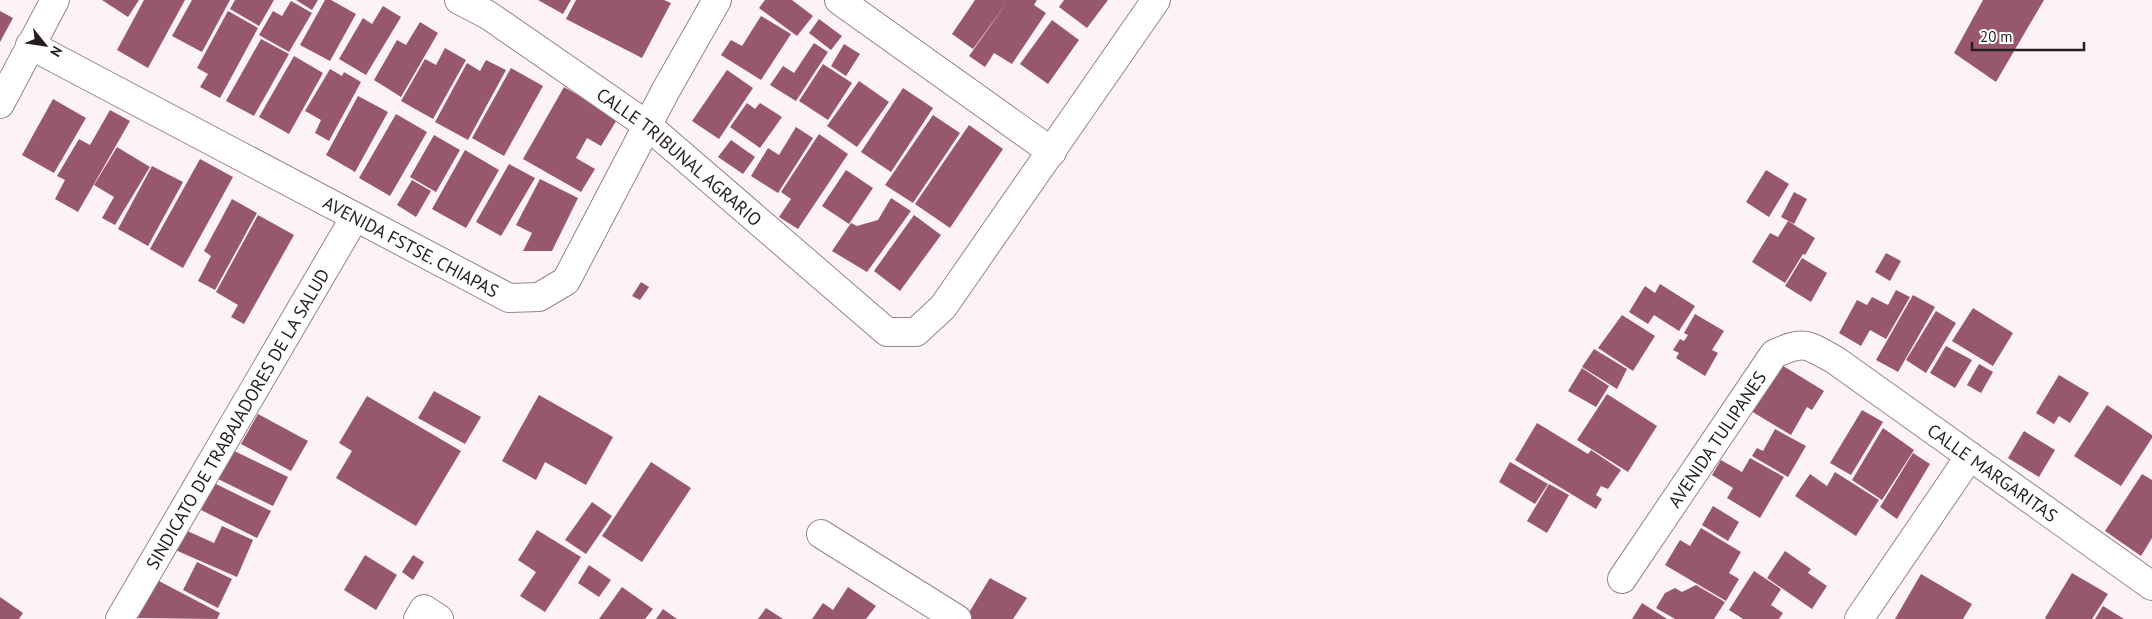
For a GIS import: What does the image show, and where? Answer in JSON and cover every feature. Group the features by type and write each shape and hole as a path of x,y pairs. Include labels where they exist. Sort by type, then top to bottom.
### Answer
{"street":[{"path":"0,104 55,0"},
{"name":"CALLE TRIBUNAL AGRARIO","path":"459,0 488,15 647,125 887,332 916,332 943,307 1052,152"},
{"name":"AVENIDA FSTSE. CHIAPAS","path":"30,45 509,298 539,297 566,281 647,125 717,0"},
{"path":"839,0 1052,152 1156,0"},
{"name":"SINDICATO DE TRABAJADORES DE LA SALUD","path":"120,619 354,217"},
{"name":"AVENIDA TULIPANES","path":"1622,579 1774,354 1793,345 1808,344 1835,360"},
{"name":"CALLE MARGARITAS","path":"1835,360 2152,586"},
{"path":"1859,619 1970,456"},
{"path":"821,534 957,619"},
{"path":"418,619 424,609 439,619"}],"building":[{"path":"102,0 139,0 128,17"},
{"path":"144,0 185,0 148,68 117,50"},
{"path":"192,0 230,0 202,52 172,36"},
{"path":"235,0 274,0 259,26 230,9"},
{"path":"296,0 318,0 312,10"},
{"path":"325,0 331,0 356,14 330,61 300,45"},
{"path":"538,0 571,0 563,14"},
{"path":"576,0 664,0 671,3 642,58 566,19"},
{"path":"765,0 792,0 813,16 797,36 759,8"},
{"path":"975,0 1037,0 1034,5 1046,13 1012,64 994,53 985,67 969,56 1008,1 973,49 952,34"},
{"path":"1064,0 1108,0 1087,28 1059,7"},
{"path":"1983,0 2044,0 1996,82 1954,53"},
{"path":"291,1 312,13 289,52 259,35 273,11 282,16"},
{"path":"383,6 401,17 366,75 339,59 363,18 372,24"},
{"path":"0,11 13,18 0,42"},
{"path":"228,11 258,28 220,98 200,87 208,74 197,68"},
{"path":"761,16 791,34 761,80 721,55 731,40 742,46"},
{"path":"819,19 842,36 831,50 809,33"},
{"path":"1052,20 1079,40 1048,84 1020,64"},
{"path":"420,22 438,33 401,97 374,80 397,40 406,45"},
{"path":"261,39 289,54 254,116 226,101"},
{"path":"814,43 828,52 796,101 770,85 783,66 794,73"},
{"path":"844,44 860,54 846,76 831,66"},
{"path":"445,48 466,60 433,119 401,101 425,59 436,65"},
{"path":"294,56 323,73 289,134 259,117"},
{"path":"486,60 506,70 468,140 435,122 467,63 480,71"},
{"path":"823,64 852,83 828,120 799,101"},
{"path":"511,68 543,86 504,156 472,138"},
{"path":"330,69 342,76 344,72 361,82 329,141 315,133 321,120 305,111"},
{"path":"727,70 753,88 719,139 692,121"},
{"path":"859,81 889,102 857,147 827,126"},
{"path":"564,87 618,118 601,146 587,138 576,158 595,169 581,192 523,159"},
{"path":"903,88 933,108 891,172 861,152"},
{"path":"358,96 388,112 355,172 326,155"},
{"path":"53,99 86,118 54,173 22,155"},
{"path":"747,103 755,109 760,103 782,117 760,148 730,127"},
{"path":"110,110 130,121 78,212 55,199 65,180 57,176 79,139 90,145"},
{"path":"396,114 427,132 390,196 359,178"},
{"path":"933,115 960,133 913,203 885,185"},
{"path":"969,125 1003,149 950,228 915,204"},
{"path":"796,127 813,138 778,193 751,176 768,148 779,155"},
{"path":"819,134 848,154 798,229 779,217 791,199 781,192"},
{"path":"434,135 460,150 436,192 410,177"},
{"path":"731,140 755,157 743,174 718,157"},
{"path":"117,147 150,167 115,225 102,218 114,197 94,185"},
{"path":"465,150 499,170 466,228 432,209"},
{"path":"200,159 233,177 183,268 150,249"},
{"path":"509,164 535,178 501,236 476,222"},
{"path":"152,166 183,182 148,246 118,229"},
{"path":"846,170 873,188 849,224 822,206"},
{"path":"1766,170 1789,184 1769,217 1746,202"},
{"path":"540,179 578,198 552,251 523,251 532,233 516,225"},
{"path":"412,180 431,191 416,217 397,205"},
{"path":"1794,192 1807,199 1794,224 1781,217"},
{"path":"891,198 911,211 867,272 832,251 851,223 857,226 878,220"},
{"path":"232,199 257,213 215,290 198,281 211,256 204,251"},
{"path":"258,215 294,235 244,324 231,317 238,305 216,292"},
{"path":"914,215 941,235 900,291 874,271"},
{"path":"1788,221 1815,238 1785,283 1752,262 1770,233 1778,237"},
{"path":"1886,253 1901,261 1890,281 1875,272"},
{"path":"1802,258 1827,273 1811,302 1785,286"},
{"path":"641,282 649,287 640,300 632,296"},
{"path":"1660,284 1695,306 1679,331 1654,315 1648,324 1629,312 1645,286 1655,293"},
{"path":"1896,290 1910,297 1886,339 1870,330 1861,346 1839,333 1857,300 1867,305 1872,297 1888,305"},
{"path":"1913,295 1935,307 1898,372 1876,360"},
{"path":"1973,308 2013,333 1993,366 1952,341"},
{"path":"1936,311 1956,323 1926,373 1906,360"},
{"path":"1695,314 1724,331 1712,350 1718,353 1705,376 1676,358 1679,353 1673,350 1680,339 1684,341 1688,335 1684,333"},
{"path":"1622,315 1655,336 1633,371 1598,348"},
{"path":"1946,346 1972,360 1955,388 1930,373"},
{"path":"1594,349 1627,369 1617,389 1582,367"},
{"path":"1780,364 1824,391 1812,410 1807,407 1791,435 1751,411"},
{"path":"1979,364 1993,372 1981,393 1967,385"},
{"path":"1582,368 1609,386 1596,407 1568,391"},
{"path":"2059,375 2089,393 2070,423 2059,416 2054,424 2036,413"},
{"path":"434,391 481,417 465,444 418,418"},
{"path":"1607,394 1657,426 1628,472 1577,440"},
{"path":"539,395 613,437 586,485 545,462 536,480 502,461"},
{"path":"367,396 461,451 416,526 336,478 352,451 339,443"},
{"path":"2107,405 2152,435 2152,438 2121,486 2074,456"},
{"path":"1862,410 1883,422 1851,475 1830,463"},
{"path":"258,414 308,441 291,471 241,444"},
{"path":"1537,423 1588,454 1591,450 1621,470 1608,489 1601,486 1596,495 1602,499 1596,509 1515,460"},
{"path":"1883,428 1914,450 1882,500 1852,480"},
{"path":"1775,429 1806,446 1788,477 1752,456 1757,448 1763,451"},
{"path":"2024,431 2055,450 2039,477 2008,458"},
{"path":"228,448 288,477 273,506 214,477"},
{"path":"1913,453 1930,464 1897,519 1880,507"},
{"path":"1750,458 1784,477 1760,518 1727,498 1733,488 1712,475 1721,460 1742,472"},
{"path":"651,462 691,488 642,562 602,536"},
{"path":"1510,462 1548,484 1535,504 1499,482"},
{"path":"1835,472 1879,500 1856,536 1795,496 1810,474 1827,486"},
{"path":"2142,474 2152,480 2152,538 2141,556 2105,531"},
{"path":"214,483 271,511 257,538 201,510"},
{"path":"1549,484 1569,495 1547,533 1527,521"},
{"path":"592,502 612,516 586,554 565,540"},
{"path":"1713,506 1739,522 1728,541 1702,525"},
{"path":"222,526 253,540 237,577 173,549 183,529 214,543"},
{"path":"1701,528 1741,552 1729,573 1739,579 1726,601 1665,565 1680,540 1690,546"},
{"path":"537,530 581,557 545,612 520,596 536,572 518,560"},
{"path":"1785,551 1811,569 1808,573 1827,586 1812,609 1767,578"},
{"path":"365,555 397,575 376,610 344,590"},
{"path":"413,555 424,562 413,580 402,572"},
{"path":"197,562 232,579 218,608 183,590"},
{"path":"589,565 611,580 599,597 578,583"},
{"path":"1754,571 1781,589 1771,605 1783,613 1779,619 1743,619 1729,610"},
{"path":"2072,573 2108,594 2092,619 2046,619 2045,618"},
{"path":"1921,574 1972,604 1963,619 1895,619"},
{"path":"990,578 1027,598 1013,619 965,619"},
{"path":"157,580 220,613 217,619 137,618"},
{"path":"1696,585 1725,602 1714,619 1675,619 1656,608 1665,593 1675,588 1682,592"},
{"path":"622,587 653,609 645,619 599,619"},
{"path":"848,587 876,606 866,619 812,619 823,603 833,610"},
{"path":"0,597 23,613 19,619 0,619"},
{"path":"1642,603 1667,619 1632,619"},
{"path":"2103,606 2124,619 2095,619"},
{"path":"766,608 783,619 758,619"},
{"path":"663,609 677,619 656,619"}]}
